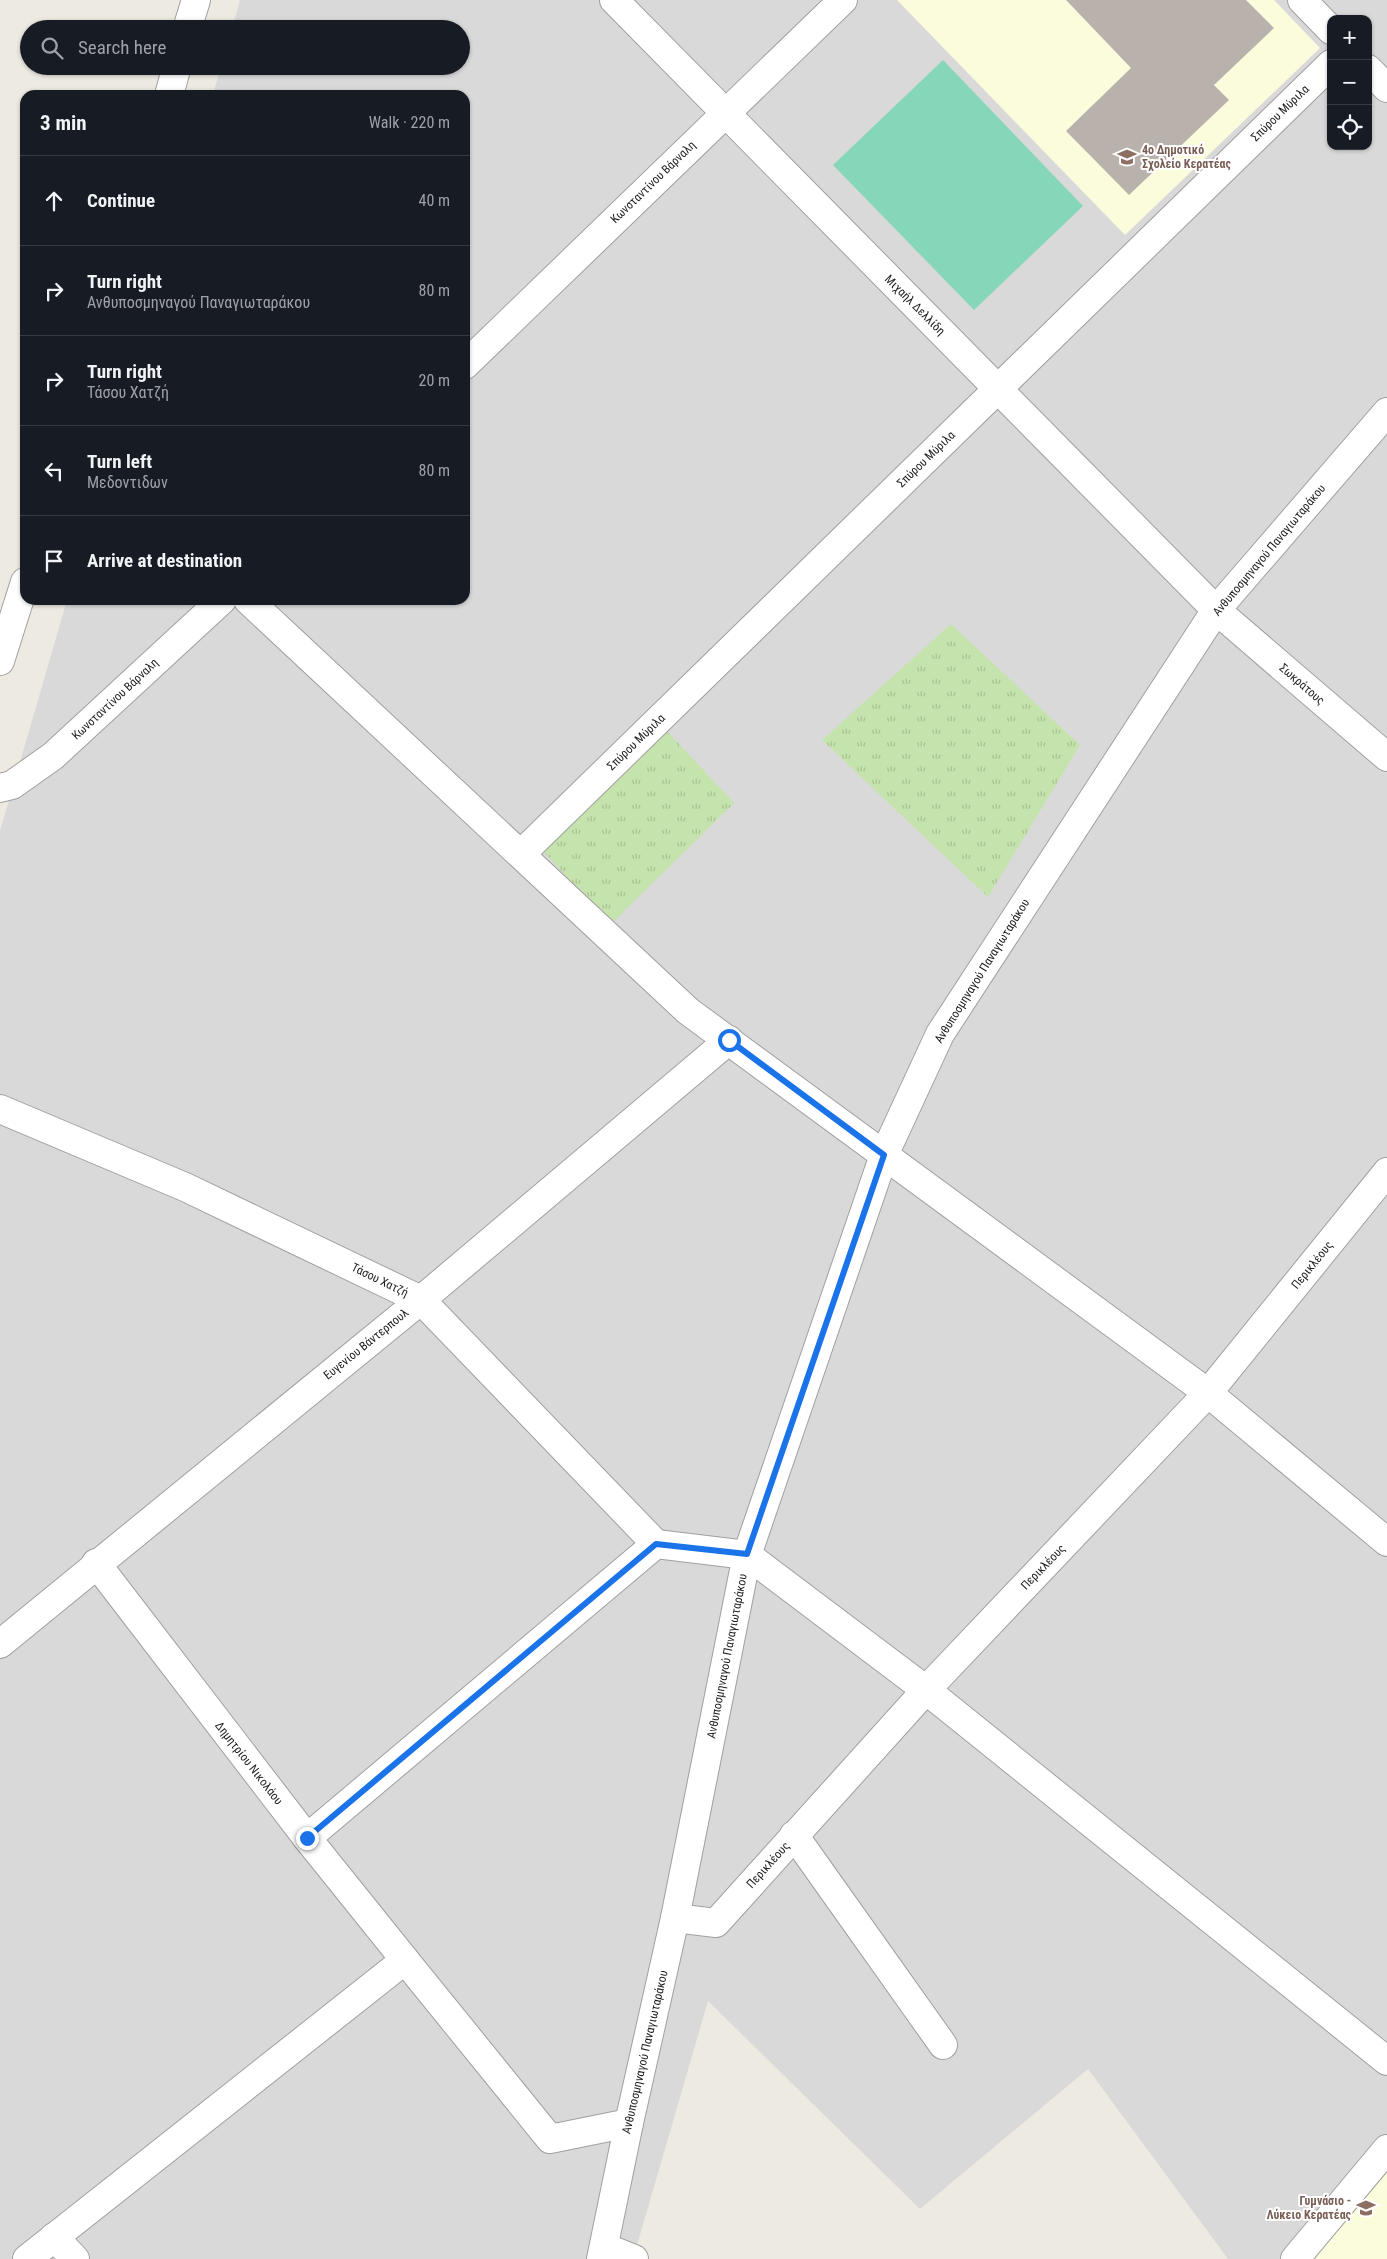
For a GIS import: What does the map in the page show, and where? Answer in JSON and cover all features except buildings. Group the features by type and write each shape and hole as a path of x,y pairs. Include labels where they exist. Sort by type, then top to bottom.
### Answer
{"street":[{"path":"190,20 196,0"},
{"name":"Μιχαήλ Δελλίδη","path":"614,0 1216,610"},
{"name":"Κωνσταντίνου Βάρναλη","path":"470,360 843,0"},
{"path":"1302,0 1327,26"},
{"name":"Σπύρου Μύριλα","path":"521,854 1327,68"},
{"path":"1372,73 1387,88"},
{"path":"170,90 175,75"},
{"name":"Ανθυποσμηναγού Παναγιωταράκου","path":"603,2253 629,2123 675,1918 747,1554 884,1155 940,1034 1216,610 1387,412"},
{"path":"0,661 20,598"},
{"name":"Κωνσταντίνου Βάρναλη","path":"0,788 12,785 53,756 217,605"},
{"path":"253,605 688,1011 1208,1393 1387,1542"},
{"name":"Σωκράτους","path":"1216,610 1387,757"},
{"name":"Ευγενίου Βάντερπουλ","path":"0,1644 96,1563 420,1300 729,1040"},
{"name":"Τάσου Χατζή","path":"0,1109 185,1187 420,1300 656,1544"},
{"name":"Περικλέους","path":"675,1918 716,1923 926,1690 1208,1393 1387,1172"},
{"path":"307,1838 656,1544 747,1554 926,1690 1387,2060"},
{"name":"Δημητρίου Νικολάου","path":"96,1563 307,1838 550,2139 629,2123"},
{"path":"794,1835 943,2045"},
{"path":"27,2259 406,1960"},
{"path":"1295,2259 1387,2148"},
{"path":"54,2237 75,2259"},
{"path":"603,2253 634,2259"}],"shaded area":[{"path":"240,0 1387,0 1387,2259 1228,2259 1088,2069 920,2209 708,2001 633,2259 0,2259 0,831 66,605 470,605 470,90 214,90 219,75 470,75 470,20 234,20"},
{"name":"4ο Δημοτικό Σχολείο Κερατέας","path":"897,0 1274,0 1320,48 1125,235"},
{"name":"Γυμνάσιο - Λύκειο Κερατέας","path":"1387,2158 1387,2259 1303,2259"}],"green space":[{"path":"943,60 1083,206 974,310 833,165"},
{"path":"951,624 1080,745 988,897 822,740"},
{"path":"667,731 734,803 611,924 542,850"}],"place":[{"name":"4ο Δημοτικό Σχολείο Κερατέας","path":"1127,157"},
{"name":"Γυμνάσιο - Λύκειο Κερατέας","path":"1366,2208"}],"route":[{"path":"307,1838 656,1544 747,1554 884,1155 729,1040"}]}
